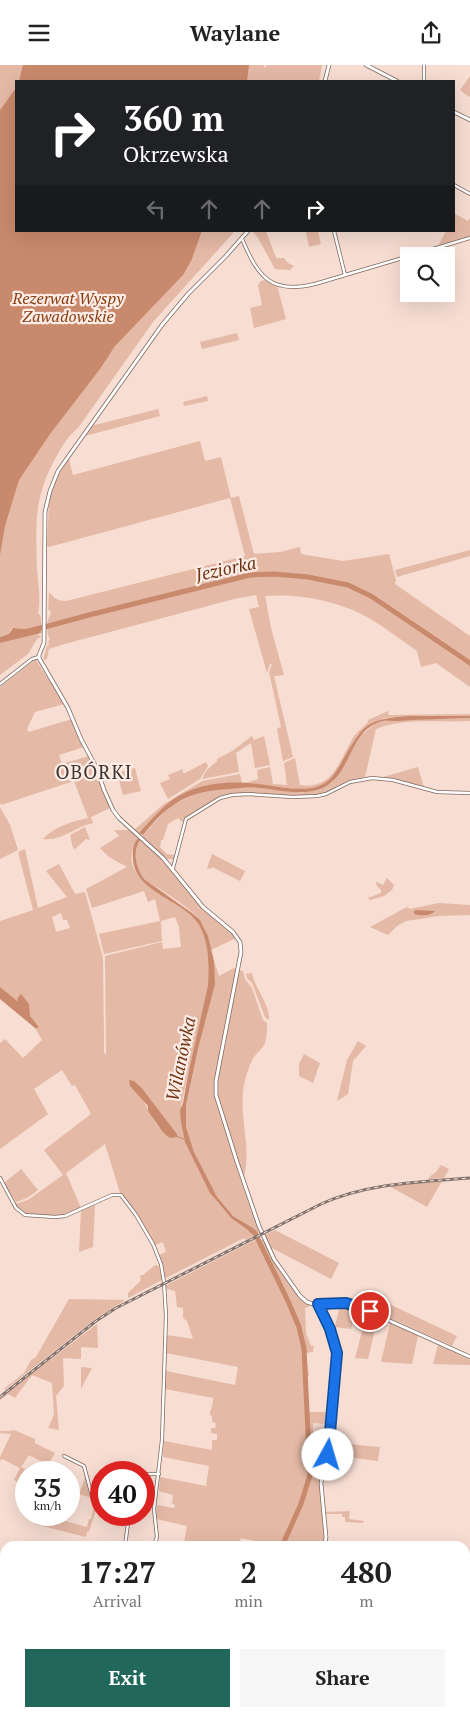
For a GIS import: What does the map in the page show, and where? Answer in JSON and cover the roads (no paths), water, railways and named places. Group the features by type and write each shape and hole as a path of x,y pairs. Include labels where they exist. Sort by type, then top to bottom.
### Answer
{"street":[{"path":"326,80 329,65"},
{"path":"366,65 395,80"},
{"path":"424,65 424,80"},
{"path":"455,112 470,120"},
{"path":"455,186 470,194"},
{"path":"0,684 32,659 39,657 44,647 46,512 50,491 58,471 162,325 188,293 247,232"},
{"path":"334,232 345,275"},
{"path":"242,239 256,269 271,282 280,286 298,288 470,239"},
{"path":"39,657 72,716 81,739 97,769 112,810 163,858 196,899 233,932 240,943 241,952 216,1081 216,1095 260,1226 282,1272 302,1298 310,1303 340,1303 359,1307 470,1357"},
{"path":"173,869 186,819 225,796 248,794 294,797 326,795 350,782 372,778 392,779 437,792 470,793"},
{"path":"0,1178 16,1208 25,1215 65,1216 112,1195 121,1195 132,1208 153,1244 161,1265 166,1299 162,1440 154,1509 157,1537 156,1541"},
{"path":"318,1304 330,1329 337,1353 329,1448 321,1483 326,1541"},
{"path":"64,1456 84,1465 90,1488"},
{"path":"125,1541 127,1526"}],"waterway":[{"name":"Jeziorka","path":"41,628 250,575 274,574 308,577 348,585 371,596 470,663"},
{"path":"176,1136 184,1139"},
{"name":"Wilanówka","path":"251,1230 255,1233 288,1301 299,1327 304,1349 310,1475 301,1504 284,1541"}],"railway":[{"path":"0,1397 96,1321 116,1308 321,1204 339,1197 375,1188 413,1182 470,1178"}],"district":[{"name":"OBÓRKI","path":"94,772"}],"park label":[{"name":"Rezerwat Wyspy Zawadowskie","path":"68,307"}]}
